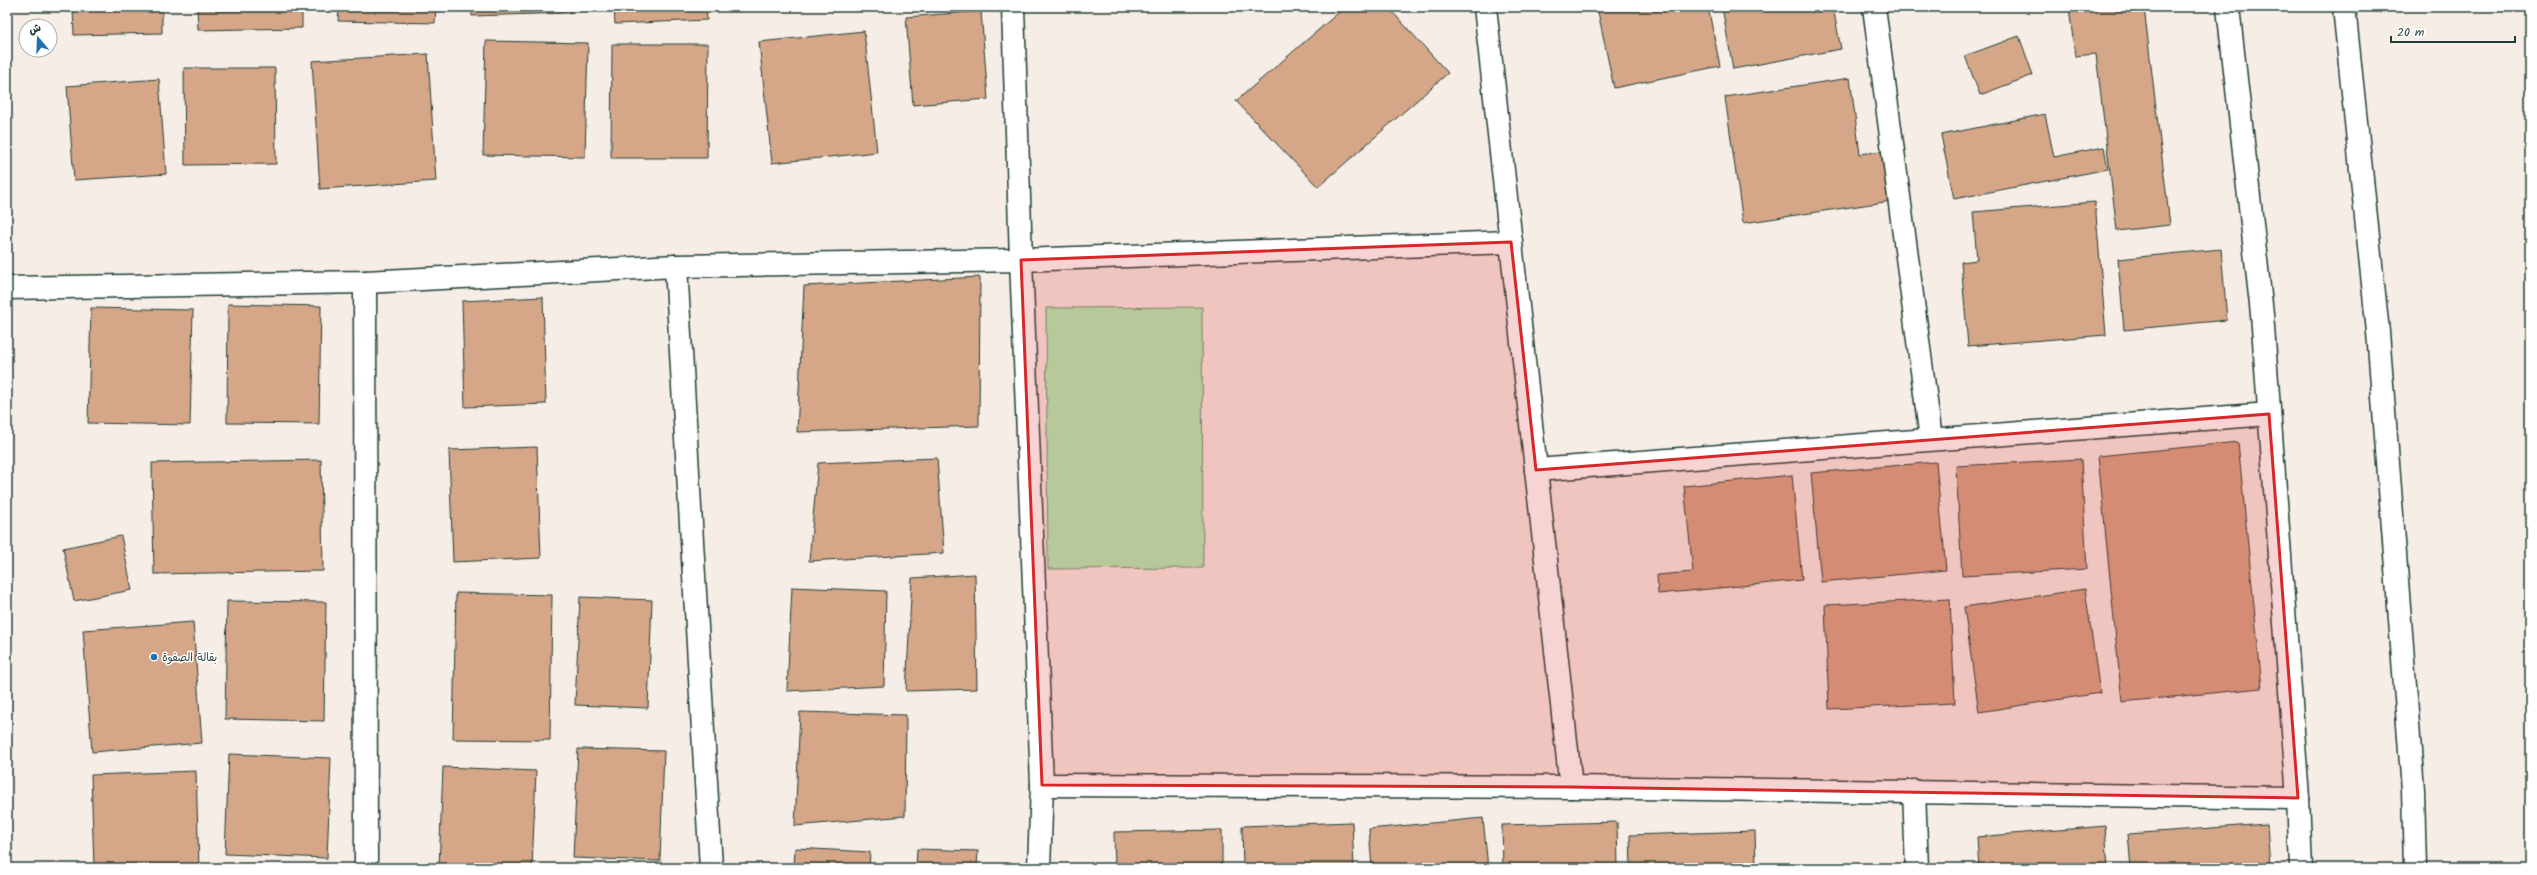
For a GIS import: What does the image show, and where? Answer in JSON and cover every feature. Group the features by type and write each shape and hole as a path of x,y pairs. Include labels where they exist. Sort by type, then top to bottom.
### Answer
{"street":[{"path":"1013,7 1020,260 1042,785 1039,868"},
{"path":"1484,7 1571,787"},
{"path":"1874,7 1931,439"},
{"path":"2228,7 2262,314 2298,798 2300,868"},
{"path":"2344,7 2378,332 2413,790 2416,868"},
{"path":"7,288 365,282 676,266 1020,260 1511,242"},
{"path":"676,266 711,868"},
{"path":"365,282 366,868"},
{"path":"1536,470 2269,414"},
{"path":"1042,785 1571,787 2298,798"},
{"path":"1914,792 1917,868"}],"highlighted area":[{"path":"1511,242 1536,470 2269,414 2298,798 1571,787 1042,785 1021,260"}],"green space":[{"path":"1202,307 1203,568 1048,569 1046,308"}],"building":[{"path":"73,7 162,7 162,33 74,35"},
{"path":"197,7 302,7 302,28 198,30"},
{"path":"339,7 436,7 435,23 338,21"},
{"path":"472,7 571,7 571,13 472,16"},
{"path":"614,7 706,7 707,20 615,24"},
{"path":"1345,7 1388,7 1448,73 1318,187 1236,101"},
{"path":"1597,7 1708,7 1720,66 1614,88"},
{"path":"1722,7 1833,7 1841,49 1733,69"},
{"path":"2069,7 2144,7 2170,225 2117,231 2096,54 2075,56"},
{"path":"981,11 988,99 913,105 906,17"},
{"path":"864,31 877,152 772,163 759,42"},
{"path":"2019,36 2033,75 1980,95 1965,56"},
{"path":"486,41 588,43 585,157 483,155"},
{"path":"612,44 708,44 707,158 611,158"},
{"path":"428,54 436,181 320,189 312,61"},
{"path":"184,68 275,68 276,164 185,165"},
{"path":"1850,78 1860,154 1883,151 1891,201 1743,223 1725,97"},
{"path":"159,79 166,174 74,180 67,86"},
{"path":"2045,114 2054,157 2104,147 2108,169 1954,199 1941,135"},
{"path":"2095,202 2106,335 1968,346 1961,262 1977,260 1973,212"},
{"path":"2221,249 2227,320 2124,330 2118,259"},
{"path":"980,277 979,426 797,432 804,286"},
{"path":"543,297 546,404 465,407 462,301"},
{"path":"228,304 321,306 319,424 227,423"},
{"path":"91,308 193,310 190,425 88,423"},
{"path":"2238,442 2262,688 2122,702 2098,456"},
{"path":"537,447 541,558 453,562 449,450"},
{"path":"937,458 944,553 809,561 818,463"},
{"path":"2081,459 2087,569 1962,576 1956,466"},
{"path":"321,460 323,571 154,574 152,463"},
{"path":"1936,462 1946,570 1821,582 1811,473"},
{"path":"1792,475 1802,580 1658,594 1657,575 1693,572 1684,486"},
{"path":"121,536 132,590 74,601 63,548"},
{"path":"975,574 977,689 906,691 912,578"},
{"path":"792,587 886,591 884,686 787,691"},
{"path":"2085,589 2100,693 1979,712 1964,607"},
{"path":"456,593 552,595 550,740 453,739"},
{"path":"580,597 652,600 648,708 575,705"},
{"path":"1950,599 1955,703 1829,709 1825,605"},
{"path":"227,601 326,602 324,721 225,719"},
{"path":"193,622 202,743 92,752 83,630"},
{"path":"800,712 906,715 905,816 795,826"},
{"path":"578,749 664,751 660,861 573,858"},
{"path":"229,754 331,758 327,858 225,854"},
{"path":"443,767 536,771 532,868 439,868"},
{"path":"196,771 199,868 94,868 91,775"},
{"path":"1483,818 1488,868 1372,868 1369,829"},
{"path":"1352,822 1354,868 1243,868 1242,826"},
{"path":"1617,822 1618,868 1503,868 1502,825"},
{"path":"2267,824 2270,868 2131,868 2128,834"},
{"path":"2105,826 2108,868 1979,868 1977,837"},
{"path":"1222,830 1222,868 1115,868 1114,832"},
{"path":"1755,831 1756,868 1631,868 1630,835"},
{"path":"795,848 870,852 869,868 794,868"},
{"path":"917,849 978,851 977,868 916,868"}],"place":[{"name":"بقالة الصفوة","path":"154,657"}]}
